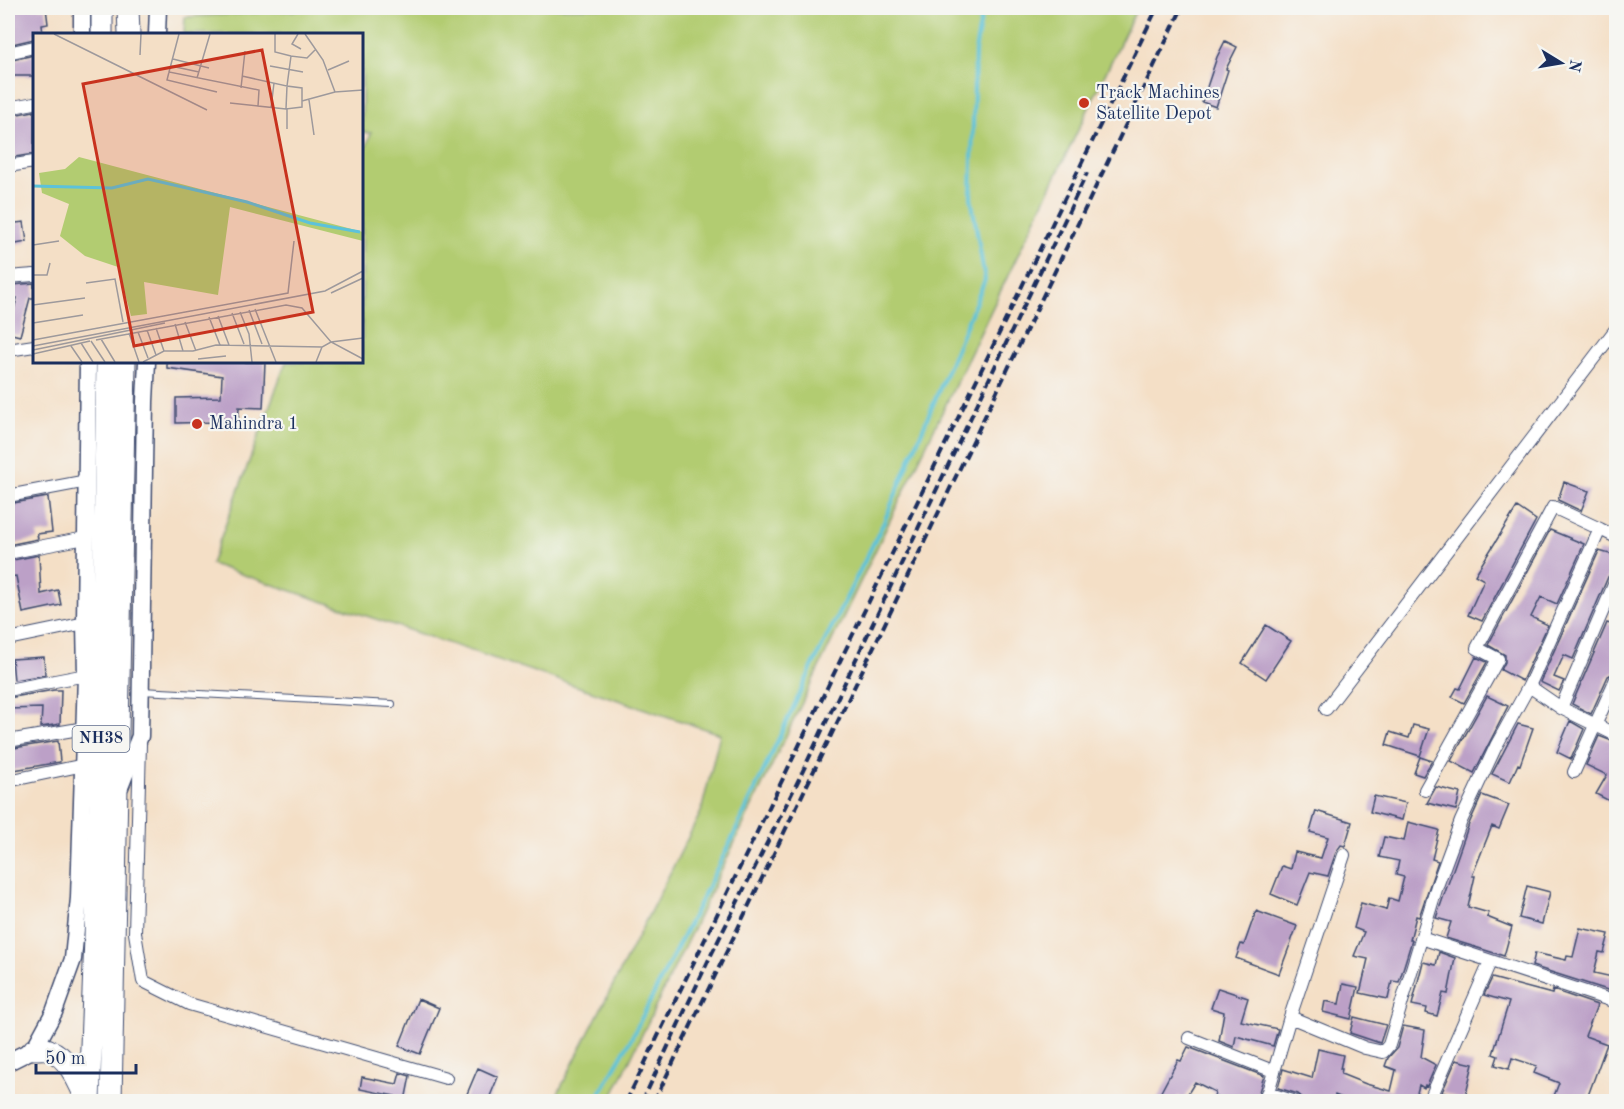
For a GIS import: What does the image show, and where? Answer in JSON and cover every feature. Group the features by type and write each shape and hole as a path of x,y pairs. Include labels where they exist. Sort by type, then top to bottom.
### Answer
{"highway":[{"path":"102,8 102,33"},
{"path":"128,8 129,33"},
{"name":"NH38","path":"88,1101 100,787 107,363"},
{"name":"NH38","path":"111,1101 125,363"},
{"path":"34,1049 49,1049 63,1060 75,1076 88,1101"}],"street":[{"path":"82,8 82,33"},
{"path":"157,33 158,8"},
{"path":"8,53 33,47"},
{"path":"8,108 33,103"},
{"path":"8,166 33,162"},
{"path":"8,277 33,274"},
{"path":"1326,709 1617,329"},
{"path":"8,350 33,345"},
{"path":"8,1062 34,1049 54,1012 73,958 79,898 85,728 88,363"},
{"path":"147,363 144,413 135,933 142,981 189,1004 446,1078"},
{"path":"8,496 87,481"},
{"path":"1425,790 1498,659 1478,648 1553,507 1617,537"},
{"path":"1290,1017 1365,1048 1383,1052 1389,1045 1421,938 1461,821 1496,746 1529,686 1600,529"},
{"path":"8,553 85,538"},
{"path":"1561,708 1617,580"},
{"path":"8,639 85,623"},
{"path":"8,690 86,675"},
{"path":"1574,772 1617,679"},
{"path":"1529,686 1561,708 1617,735"},
{"path":"8,741 85,728"},
{"path":"118,794 140,736"},
{"path":"8,781 84,765"},
{"path":"1296,1101 1266,1097 1344,855"},
{"path":"1421,938 1617,1002"},
{"path":"1430,1101 1490,962"},
{"path":"1189,1038 1273,1071"}],"lane":[{"path":"140,691 392,704"}],"green space":[{"path":"333,8 1137,8 610,1101 554,1101 701,812 720,734 211,564 286,363 363,363 363,157 371,133 363,132 363,33 184,33 185,17"}],"building":[{"path":"8,8 46,8 48,24 42,25 43,33 33,33 33,39 8,45"},
{"path":"1225,41 1237,47 1226,69 1228,70 1216,107 1202,102 1217,57"},
{"path":"33,55 33,76 8,76 8,61"},
{"path":"33,111 33,154 8,158 8,116"},
{"path":"24,222 27,242 10,245 8,224"},
{"path":"33,283 33,298 30,298 20,336 8,333 17,298 13,298 13,285"},
{"path":"167,363 265,363 263,408 239,407 238,424 176,423 176,398 221,397 222,376 167,368"},
{"path":"1564,482 1589,491 1581,511 1558,500"},
{"path":"48,497 52,532 37,534 38,539 8,545 8,504"},
{"path":"1517,507 1536,520 1482,621 1468,615 1484,580 1475,575"},
{"path":"1550,530 1584,544 1557,604 1541,597 1531,617 1548,625 1522,681 1501,670 1505,662 1505,655 1488,645"},
{"path":"1599,551 1617,556 1617,572 1608,577 1573,659 1564,655 1554,677 1564,681 1559,691 1540,682"},
{"path":"39,555 41,594 58,590 61,605 23,613 16,576 8,577 8,561"},
{"path":"1607,623 1617,626 1617,671 1608,676 1591,714 1572,704"},
{"path":"1266,625 1291,641 1266,679 1242,663"},
{"path":"44,657 45,675 14,680 12,659"},
{"path":"1476,657 1487,662 1464,703 1452,697 1457,688 1460,689"},
{"path":"61,690 60,724 41,727 42,708 8,709 8,698"},
{"path":"1487,696 1508,706 1474,773 1451,761"},
{"path":"1570,721 1584,729 1571,759 1557,752"},
{"path":"1518,724 1533,728 1520,765 1518,764 1510,782 1492,774"},
{"path":"1413,725 1429,729 1420,756 1386,745 1390,732 1409,738"},
{"path":"1599,736 1617,743 1617,805 1596,794 1607,775 1586,765"},
{"path":"58,741 60,762 8,771 8,749"},
{"path":"1420,757 1432,761 1423,776 1414,773"},
{"path":"1436,787 1460,793 1456,810 1427,803"},
{"path":"1482,795 1509,805 1499,829 1492,826 1472,876 1475,876 1468,907 1489,913 1487,917 1512,927 1504,956 1446,938 1451,922 1436,918 1469,824"},
{"path":"1374,796 1406,803 1402,820 1370,812"},
{"path":"1316,811 1352,822 1345,846 1341,845 1336,852 1328,876 1310,872 1297,905 1271,894 1282,866 1291,869 1295,852 1321,858 1328,837 1310,832"},
{"path":"1408,822 1439,830 1432,859 1438,861 1419,917 1416,916 1410,940 1412,940 1399,982 1392,981 1388,999 1360,993 1368,959 1354,956 1364,932 1354,928 1361,903 1386,910 1389,898 1398,901 1404,877 1396,875 1399,861 1379,857 1384,837 1404,841"},
{"path":"1527,886 1550,892 1542,924 1519,918"},
{"path":"1256,911 1297,926 1279,974 1236,958 1241,944 1244,945"},
{"path":"1580,928 1609,934 1604,953 1599,952 1594,973 1617,978 1617,993 1532,966 1535,953 1566,960 1567,956 1573,957"},
{"path":"1439,952 1455,958 1448,994 1443,993 1437,1016 1426,1013 1427,1008 1412,1005 1423,962 1436,965"},
{"path":"1492,978 1552,994 1553,990 1597,1005 1585,1036 1607,1044 1586,1101 1552,1101 1559,1083 1534,1073 1537,1066 1512,1058 1509,1069 1495,1065 1498,1056 1493,1054 1509,1002 1484,995"},
{"path":"1343,984 1358,987 1351,1019 1323,1012 1325,1001 1339,1004"},
{"path":"1218,988 1248,998 1241,1021 1278,1029 1273,1046 1236,1036 1234,1047 1219,1041 1224,1012 1211,1008"},
{"path":"418,999 439,1008 420,1054 399,1046"},
{"path":"1354,1017 1386,1025 1380,1043 1350,1033"},
{"path":"1403,1026 1425,1030 1421,1057 1436,1065 1427,1086 1425,1085 1424,1088 1419,1085 1415,1101 1350,1101 1335,1095 1334,1101 1326,1101 1303,1098 1298,1094 1278,1088 1283,1069 1312,1078 1318,1049 1343,1055 1341,1074 1391,1091 1396,1070 1385,1066 1388,1058 1397,1048"},
{"path":"1188,1047 1264,1076 1256,1101 1235,1101 1214,1097 1215,1092 1195,1082 1184,1100 1178,1096 1176,1101 1156,1101 1178,1060 1181,1061"},
{"path":"1456,1060 1473,1064 1464,1101 1442,1092"},
{"path":"478,1068 498,1077 488,1101 464,1101"},
{"path":"400,1073 410,1076 405,1101 393,1101 395,1096 360,1089 362,1077 397,1084"}],"waterway":[{"path":"595,1102 631,1039 730,843 814,663 884,522 985,280 971,197 975,51 983,8"}],"railway":[{"path":"626,1102 1157,8"},
{"path":"654,1102 1182,8"},
{"path":"642,1102 710,957 799,779 1087,173"}],"place":[{"name":"Track Machines Satellite Depot","path":"1084,103"},
{"name":"Mahindra 1","path":"197,424"}]}
